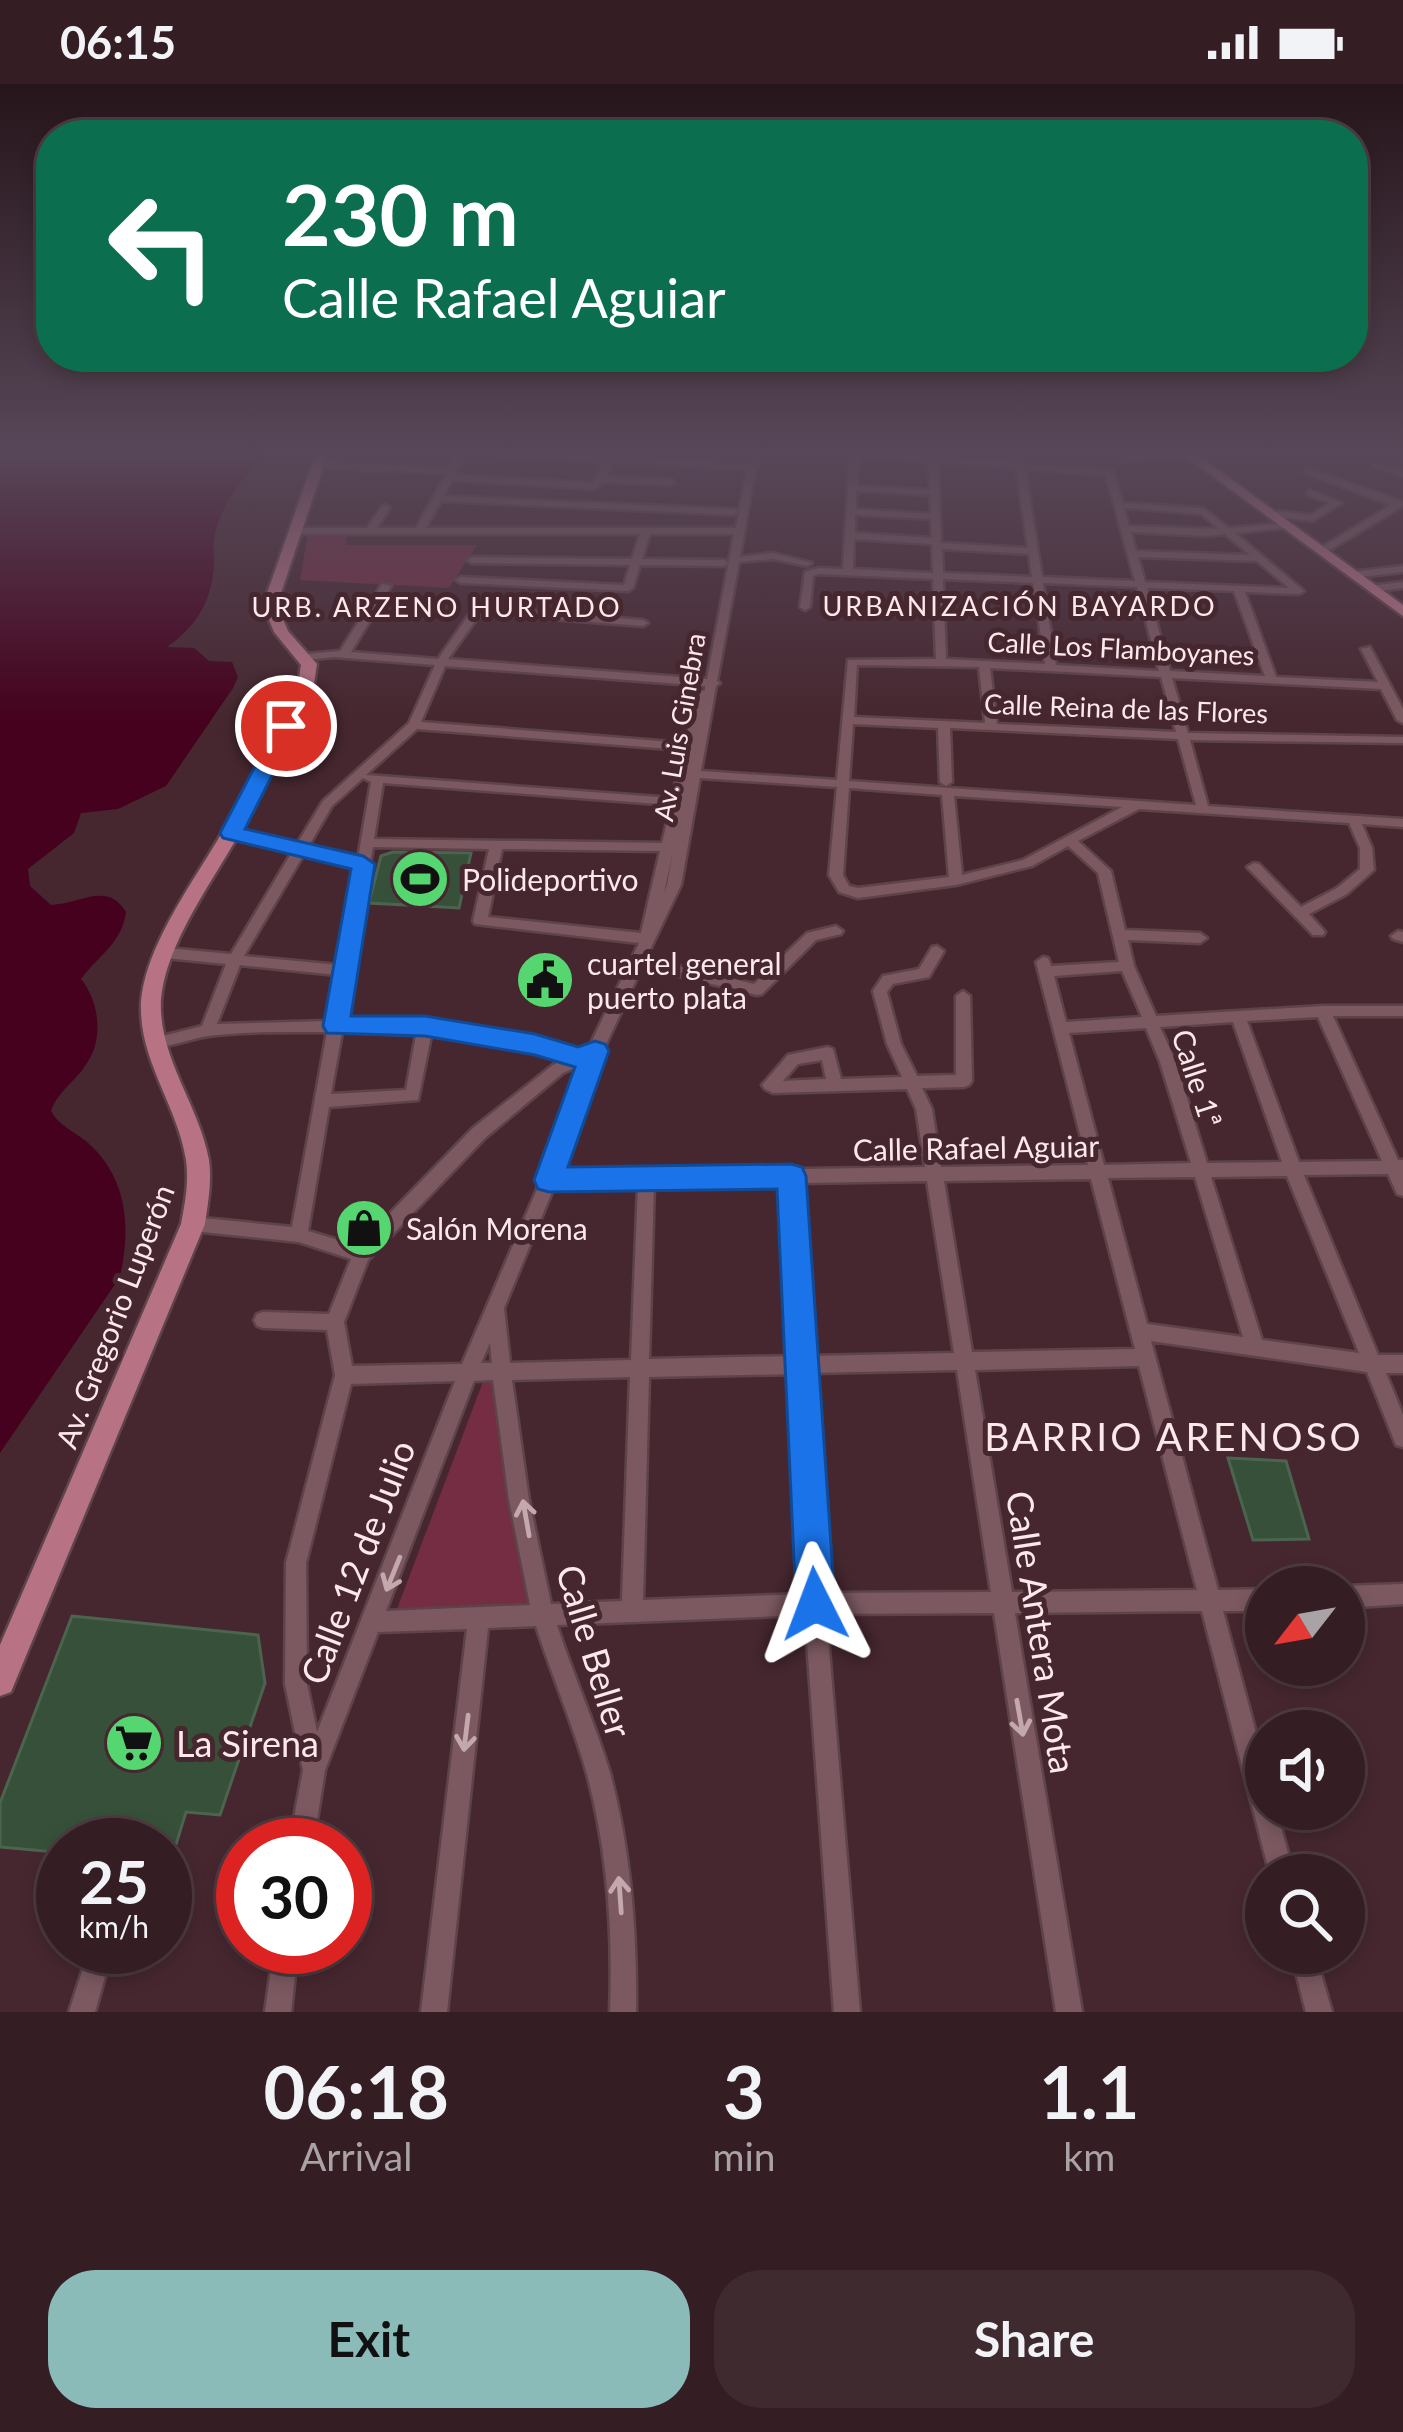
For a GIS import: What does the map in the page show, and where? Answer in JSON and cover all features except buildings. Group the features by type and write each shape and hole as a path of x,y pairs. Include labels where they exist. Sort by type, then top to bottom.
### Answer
{"main road":[{"path":"292,540 270,605 281,632 306,658"},
{"path":"1309,540 1403,609"},
{"path":"1312,540 1403,609"},
{"name":"Av. Gregorio Luperón","path":"0,1682 193,1224 202,1174 198,1149 156,1043 149,1007 166,953 305,690 306,658"}],"street":[{"path":"461,580 622,589 632,586 644,540"},
{"name":"Av. Luis Ginebra","path":"675,847 734,540"},
{"path":"848,570 850,540"},
{"path":"893,540 1032,551"},
{"path":"937,540 941,662"},
{"path":"1030,540 1051,668"},
{"path":"1129,540 1203,808"},
{"path":"805,608 808,574 848,570 1299,591 1239,540"},
{"path":"1325,549 1340,540"},
{"path":"1133,554 1260,558"},
{"path":"472,560 729,562 773,556 807,562"},
{"path":"500,583 517,561"},
{"path":"1359,574 1403,569"},
{"path":"344,655 386,586"},
{"path":"1378,588 1403,586"},
{"path":"1239,590 1272,680"},
{"path":"208,1029 235,959 327,804 415,725 442,661 479,611 643,623"},
{"path":"1366,649 1403,720"},
{"path":"306,658 344,655 442,661 709,683"},
{"name":"Calle Los Flamboyanes","path":"847,720 854,660 1385,686"},
{"path":"984,664 992,725"},
{"path":"847,720 836,880 844,889 858,893 956,881 1027,863 1138,804"},
{"name":"Calle Reina de las Flores","path":"847,720 1183,736 1403,740"},
{"path":"415,725 695,747"},
{"path":"944,725 956,881"},
{"path":"691,774 947,787 1403,824"},
{"name":"Av. Luis Ginebra","path":"496,1309 549,1180 587,1055 658,927 674,885 677,802 691,774"},
{"path":"360,776 677,802"},
{"path":"298,1234 379,779"},
{"path":"1302,912 1342,891 1367,869 1366,848 1354,821"},
{"path":"232,833 363,864"},
{"name":"Calle 1ª","path":"1070,841 1103,867 1126,966 1168,1062 1255,1347"},
{"path":"367,843 675,847"},
{"path":"496,844 480,921 648,939"},
{"path":"1254,867 1318,932"},
{"path":"638,961 757,990 812,935 836,931"},
{"path":"1118,935 1200,938"},
{"name":"Calle Antera Mota","path":"938,951 925,973 888,980 881,986 894,1044 924,1109 1069,2012"},
{"path":"166,953 345,971"},
{"path":"1126,966 1044,967 1276,1854"},
{"path":"835,1086 914,1086 966,1079 963,995"},
{"path":"1060,1028 1323,1010 1403,1010"},
{"path":"1323,1010 1398,1167 1403,1190"},
{"path":"1238,1016 1293,1169 1403,1438"},
{"path":"156,1043 208,1029 425,1026 587,1055"},
{"path":"322,1101 413,1096 425,1026"},
{"path":"314,1770 296,1684 296,1563 344,1375 335,1322 361,1255 478,1132 558,1069 587,1055"},
{"name":"Calle Rafael Aguiar","path":"549,1180 1398,1167"},
{"path":"791,1176 815,1604 847,2012"},
{"path":"632,1610 646,1178"},
{"path":"193,1224 298,1234 361,1255"},
{"name":"Calle 12 de Julio","path":"306,1818 314,1770 496,1309"},
{"name":"Calle Beller","path":"496,1309 501,1372 542,1612 590,1745 619,1875 625,1961 622,2012"},
{"path":"263,1321 335,1322"},
{"path":"1140,1331 1373,1364 1403,1364"},
{"path":"344,1375 1146,1357"},
{"path":"1365,1596 1403,1594"},
{"path":"374,1622 815,1604 1245,1601"},
{"path":"434,2012 479,1616"},
{"path":"82,2012 94,1974"},
{"path":"278,2012 283,1974"},
{"path":"1309,1974 1319,2012"}],"shaded area":[{"path":"0,540 214,540 212,581 205,604 186,631 167,647 194,648 209,661 232,662 238,677 233,688 166,786 118,809 81,813 74,833 28,869 30,886 51,905 102,896 119,903 126,912 114,941 81,979 95,1009 96,1042 87,1063 51,1111 111,1171 123,1204 125,1240 120,1277 0,1453"},
{"path":"307,540 347,540 346,545 477,545 449,588 300,580"},
{"path":"498,1342 536,1604 397,1609"}],"place":[{"name":"Polideportivo","path":"420,879"},
{"name":"cuartel general puerto plata","path":"545,980"},
{"name":"Salón Morena","path":"364,1228"},
{"name":"La Sirena","path":"134,1743"}],"district":[{"name":"URBANIZACIÓN BAYARDO","path":"1020,605"},
{"name":"URB. ARZENO HURTADO","path":"437,606"},
{"name":"BARRIO ARENOSO","path":"1174,1436"}],"route":[{"path":"286,726 232,833 363,864 336,1026 425,1026 535,1045 580,1058 595,1051 549,1180 791,1176 815,1604"}]}
